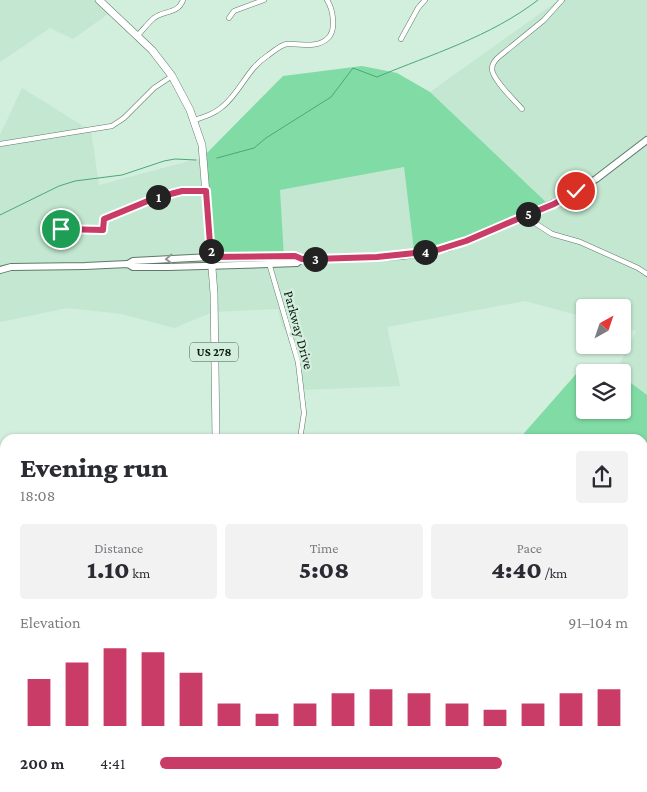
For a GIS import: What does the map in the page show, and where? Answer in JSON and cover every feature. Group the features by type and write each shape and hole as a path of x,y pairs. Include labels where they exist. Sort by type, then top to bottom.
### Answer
{"main road":[{"name":"US 278","path":"99,0 152,50 172,76 186,100 202,145 214,293 216,434"},
{"path":"128,264 133,260 211,257 295,256 302,259 377,257 434,251 466,241 554,204 589,183 647,140"},
{"path":"0,270 11,267 128,264 133,267 297,263 302,259"}],"street":[{"path":"138,36 155,16 176,11 182,5 183,0"},
{"path":"229,18 234,12 264,0"},
{"path":"194,120 220,109 254,66 275,50 285,44 316,45 328,38 332,30 333,16 332,9 327,0"},
{"path":"401,38 418,8 425,0"},
{"path":"522,109 495,77 492,69 495,61 501,54 544,20 562,0"},
{"path":"0,144 112,126 119,122 154,88 172,76"},
{"path":"47,228 103,230 104,219 155,198 182,191 206,191"},
{"path":"524,216 552,234 580,242 638,268 647,274"},
{"name":"Parkway Drive","path":"269,257 269,264 298,362 304,412 301,434"}],"shaded area":[{"path":"0,0 101,0 112,11 73,39 50,28 0,62"},
{"path":"559,0 647,0 647,395 631,383 631,364 620,364 625,354 631,354 631,341 636,331 631,329 631,299 576,299 576,315 525,301 387,327 400,386 301,390 295,348 282,326 278,309 213,312 174,328 122,314 67,308 0,322 0,135 22,88 91,131 99,185 201,158 280,190 404,167 414,251 550,206 430,92"}],"green space":[{"path":"362,66 397,73 430,92 550,206 458,245 414,251 404,167 280,190 284,258 212,266 201,159 283,76"},
{"path":"576,374 576,419 631,419 631,383 647,395 647,434 523,434"}],"waterway":[{"path":"217,158 254,148 266,138 331,97 353,68 377,77 480,35 520,13 538,0"},
{"path":"0,215 59,186 75,181 122,175 175,159 196,160"}],"route":[{"path":"61,229 103,230 104,219 155,198 182,191 206,191 211,257 295,256 302,259 314,259 401,256 450,247 554,204 576,191"}]}
